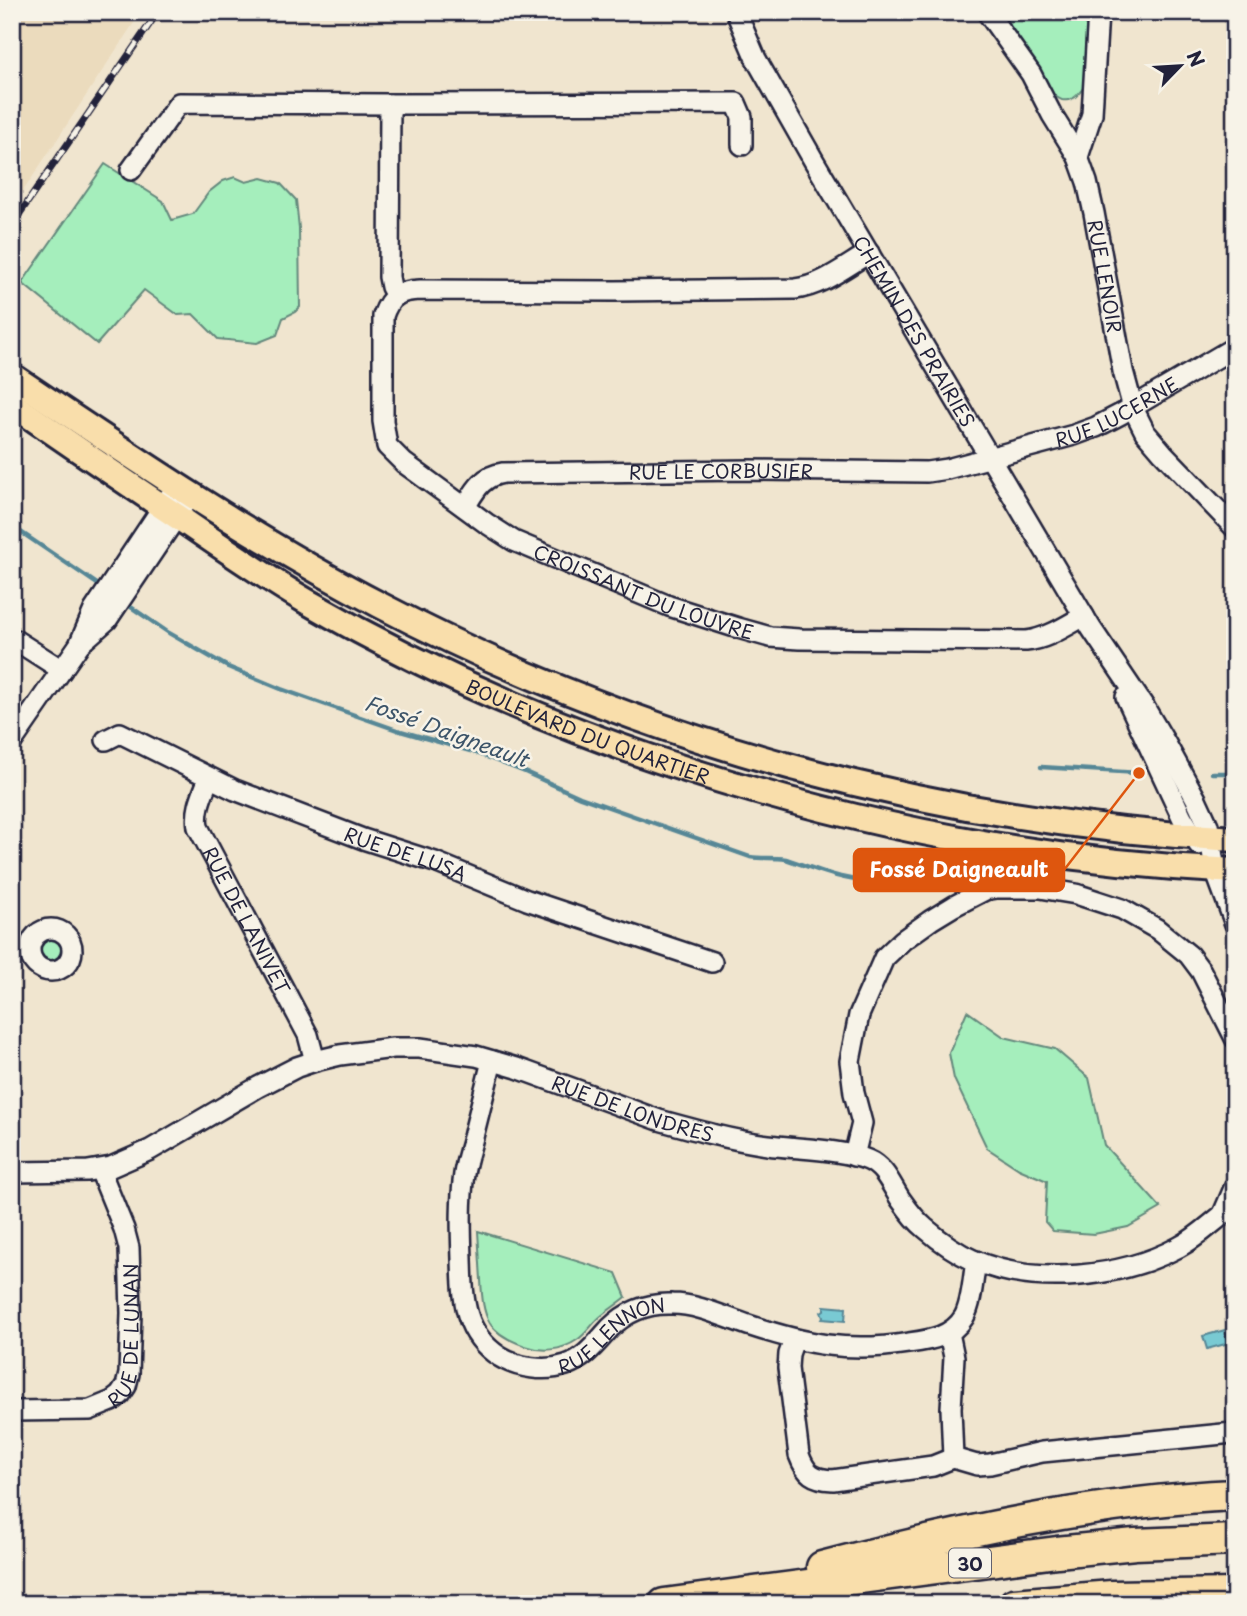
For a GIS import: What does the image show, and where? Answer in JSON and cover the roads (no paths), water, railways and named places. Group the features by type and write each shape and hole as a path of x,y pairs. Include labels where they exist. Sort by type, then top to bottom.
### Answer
{"highway":[{"path":"706,1598 889,1549 996,1527 1119,1505 1235,1494"},
{"name":"30","path":"664,1604 1057,1552 1135,1544 1235,1540"},
{"path":"1014,1604 1112,1596 1235,1594"}],"main road":[{"name":"BOULEVARD DU QUARTIER","path":"12,376 184,491 309,567 411,621 549,684 671,730 787,766 860,785 1049,821 1235,839"},
{"name":"BOULEVARD DU QUARTIER","path":"12,404 270,580 305,601 386,644 485,691 569,726 645,755 790,800 922,831 1059,854 1225,870"}],"street":[{"name":"CHEMIN DES PRAIRIES","path":"736,12 756,59 773,89 1101,645 1181,817 1201,837 1225,870 1235,924"},
{"name":"RUE LENOIR","path":"987,12 1031,74 1078,157 1094,213 1123,371 1133,408 1144,432 1235,528"},
{"path":"1078,157 1092,114 1098,12"},
{"path":"131,170 179,103 736,103 742,117 742,145"},
{"path":"390,104 389,277 396,296 407,291 420,290 795,289 820,282 869,253"},
{"name":"CROISSANT DU LOUVRE","path":"396,296 383,316 383,421 385,441 389,449 404,463 507,537 549,557 670,606 770,637 1026,641 1051,634 1084,616"},
{"name":"RUE LUCERNE","path":"990,456 1084,432 1107,422 1235,347"},
{"name":"RUE LE CORBUSIER","path":"465,507 484,480 494,474 503,473 927,471 947,469 990,456"},
{"path":"12,742 92,626 94,610 135,565 184,491"},
{"path":"12,638 62,670"},
{"name":"RUE DE LUSA","path":"106,740 120,733 235,790 363,839 435,862 527,900 712,962"},
{"name":"RUE DE LANIVET","path":"209,778 196,816 198,827 308,1035 315,1061"},
{"path":"854,1156 862,1123 854,1093 850,1061 859,1015 884,958 931,920 985,890 1040,888 1076,894 1122,909 1157,929 1189,955 1201,971 1235,1038"},
{"name":"RUE DE LONDRES","path":"12,1172 100,1170 150,1150 297,1067 367,1050 421,1048 446,1051 517,1068 650,1117 682,1126 766,1145 869,1160 885,1173 922,1226 951,1249 987,1265 1013,1271 1046,1276 1102,1273 1136,1265 1177,1248 1198,1235 1231,1202"},
{"name":"RUE LENNON","path":"492,1061 461,1198 463,1299 468,1321 479,1338 509,1362 528,1367 564,1366 579,1360 624,1317 641,1308 662,1304 683,1304 794,1340 822,1345 859,1348 923,1341 949,1333"},
{"name":"RUE DE LUNAN","path":"12,1411 90,1410 112,1402 126,1386 131,1313 130,1248 100,1170"},
{"path":"953,1458 951,1408 954,1357 949,1333 956,1328 968,1309 976,1261"},
{"path":"794,1340 788,1368 799,1455 803,1467 821,1479 833,1480 933,1466 953,1458 977,1465 990,1464 1042,1452 1235,1431"}],"water":[{"path":"824,1306 846,1308 845,1321 822,1319"},
{"path":"1225,1330 1229,1343 1207,1349 1203,1336"}],"waterway":[{"name":"Fossé Daigneault","path":"12,526 103,588"},
{"name":"Fossé Daigneault","path":"125,603 169,633 228,667 281,689 397,730 474,752 580,797 750,857 786,859 860,881 882,880 902,871"},
{"name":"Fossé Daigneault","path":"1041,767 1139,773"},
{"name":"Fossé Daigneault","path":"1212,773 1235,773"}],"railway":[{"path":"12,225 158,12"}],"place":[{"name":"Fossé Daigneault","path":"1139,773"}]}
